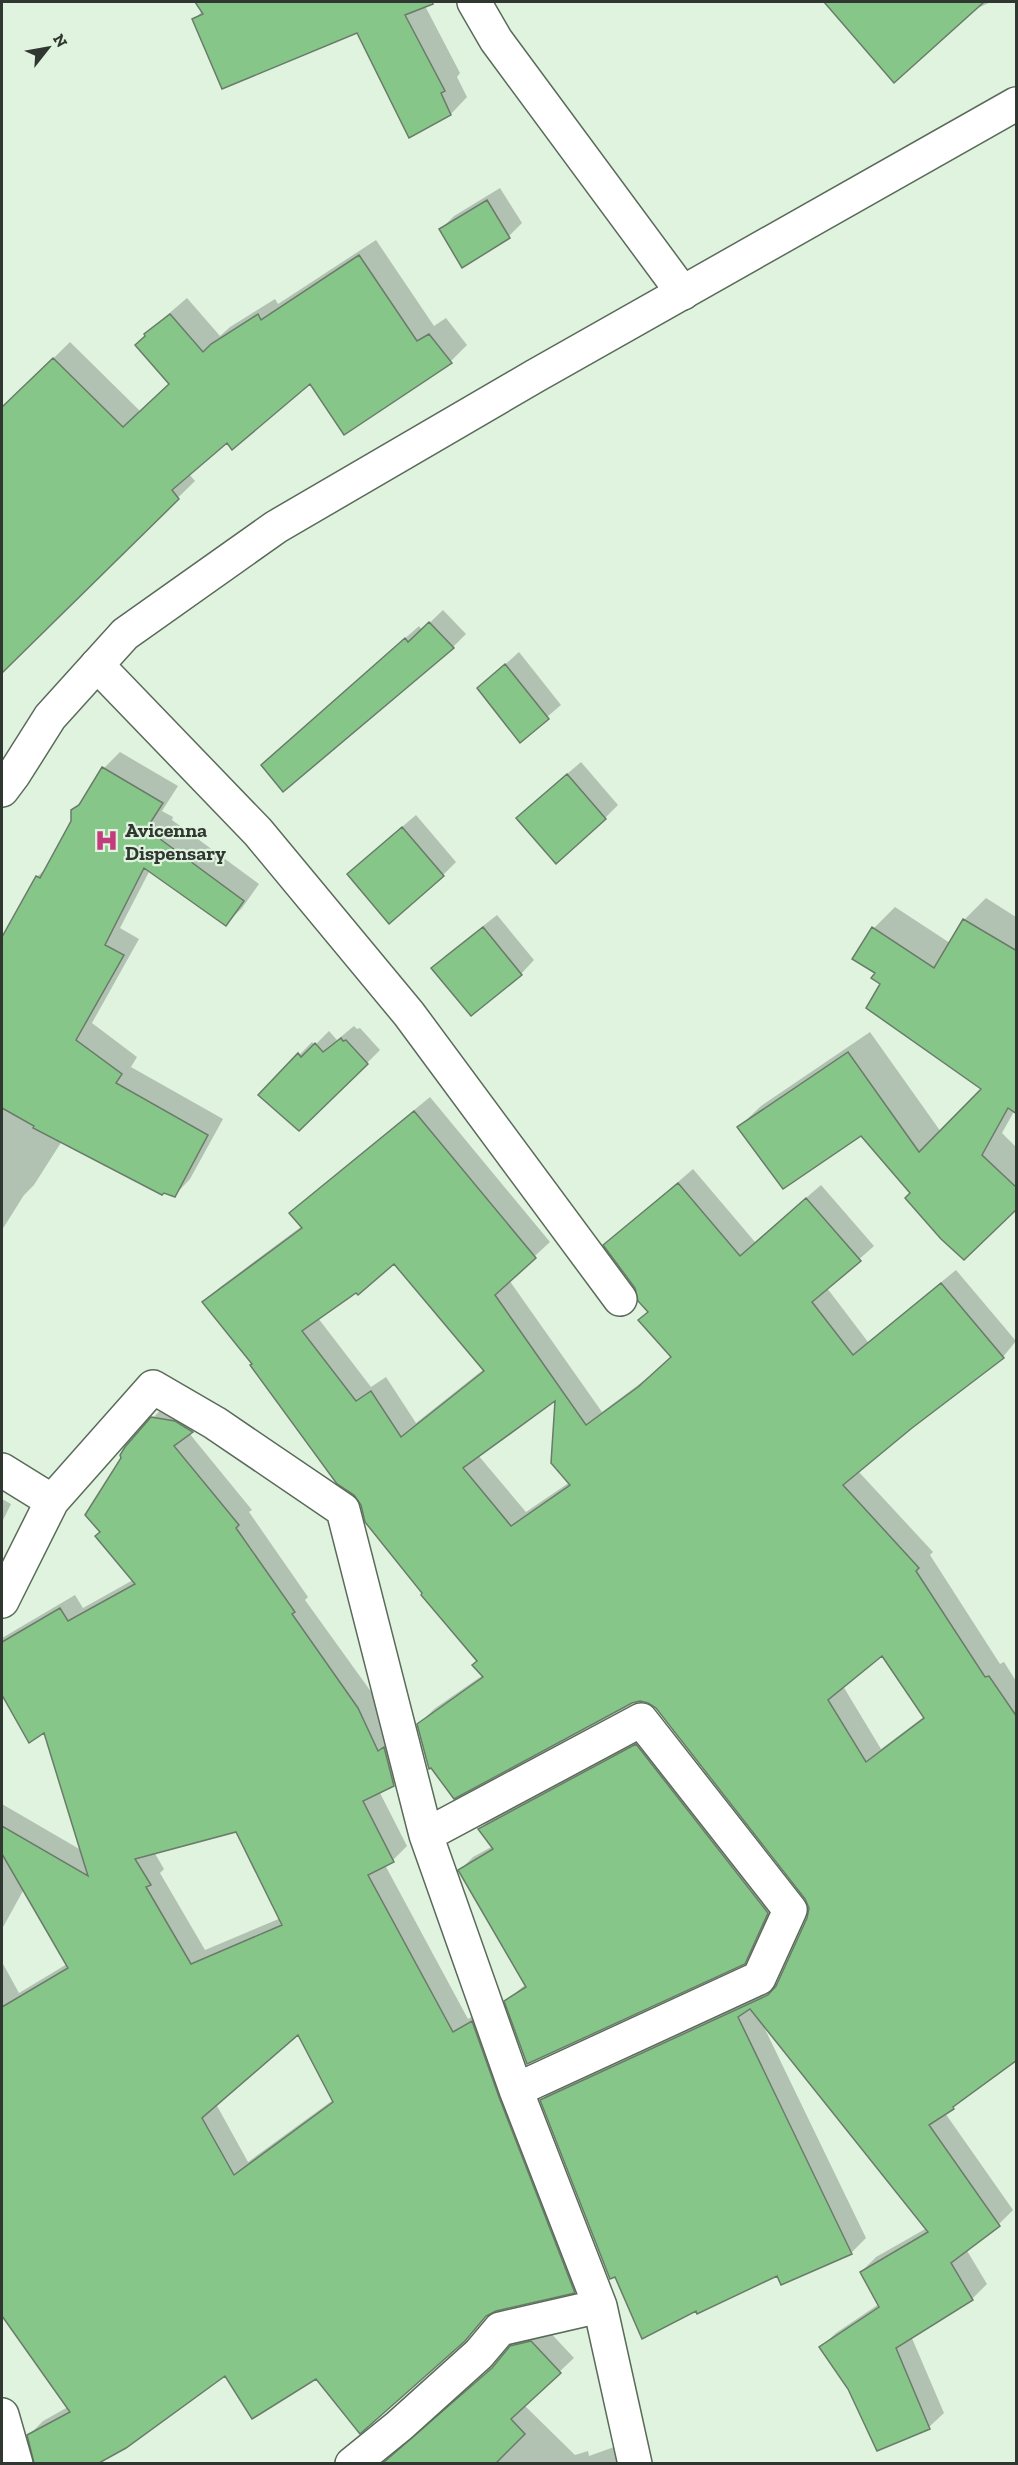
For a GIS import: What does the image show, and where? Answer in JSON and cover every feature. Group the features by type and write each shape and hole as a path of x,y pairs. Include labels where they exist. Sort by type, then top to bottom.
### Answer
{"street":[{"path":"474,2 496,40 683,293"},
{"path":"6,778 50,717 125,634 276,527 535,376 1017,104"},
{"path":"97,665 258,832 410,1014 620,1299"},
{"path":"2,1601 52,1501 153,1387 215,1423 343,1510 426,1834 516,2090 600,2306 635,2463"},
{"path":"2,1470 52,1501"},
{"path":"426,1834 641,1720 790,1910 759,1978 516,2090"},
{"path":"352,2463 399,2426 470,2362 500,2329 600,2306"},
{"path":"2,2415 16,2463"}],"building":[{"path":"195,2 432,2 433,4 405,15 445,91 441,93 451,115 409,138 357,33 222,89 192,19 203,14"},
{"path":"824,2 984,2 894,83"},
{"path":"487,200 510,238 462,268 439,229"},
{"path":"359,255 417,341 429,334 452,363 344,435 310,384 232,450 227,443 172,490 179,499 2,673 2,407 53,358 123,427 169,384 135,345 145,336 144,334 170,314 203,352 211,344 258,314 261,320"},
{"path":"429,622 454,648 283,792 261,765 405,638 408,642"},
{"path":"505,664 549,719 520,743 477,688"},
{"path":"102,767 163,803 147,828 158,834 156,836 244,901 226,926 144,868 105,945 124,955 76,1040 122,1074 116,1083 208,1135 175,1197 164,1193 162,1195 33,1128 34,1126 2,1108 2,937 36,876 40,878 71,821 71,810 79,805"},
{"path":"567,774 606,819 556,864 516,818"},
{"path":"402,827 444,876 389,924 347,874"},
{"path":"963,919 1017,951 1017,1114 1008,1108 982,1155 1017,1188 1017,1209 964,1260 941,1239 905,1198 910,1193 861,1136 783,1189 737,1127 848,1052 919,1152 981,1089 866,1008 880,984 871,978 875,973 852,959 872,927 934,968"},
{"path":"483,927 522,975 471,1016 431,968"},
{"path":"341,1038 343,1041 346,1040 368,1064 299,1131 258,1095 298,1053 301,1057 315,1043 323,1052"},
{"path":"414,1111 536,1258 495,1295 586,1425 638,1387 671,1357 638,1320 648,1312 638,1301 635,1288 603,1245 678,1183 740,1256 806,1198 861,1261 812,1302 853,1355 941,1283 1004,1358 912,1428 843,1485 919,1568 916,1571 985,1677 989,1676 1017,1717 1017,2060 953,2107 954,2109 929,2125 1000,2226 951,2263 973,2300 896,2348 930,2429 877,2451 848,2389 819,2347 879,2307 860,2272 928,2232 750,2009 738,2017 852,2254 781,2285 777,2276 697,2314 696,2311 642,2339 615,2277 610,2279 540,2100 768,1995 776,1986 807,1918 809,1908 805,1899 656,1708 648,1703 640,1701 632,1703 454,1799 431,1768 429,1769 417,1724 483,1677 472,1665 477,1661 421,1595 422,1593 365,1522 361,1505 354,1495 337,1484 250,1365 252,1364 202,1302 302,1228 289,1213","holes":["394,1264 484,1371 401,1437 371,1391 356,1401 302,1331 356,1293 358,1295","555,1401 551,1463 570,1485 511,1526 463,1468","882,1656 924,1718 866,1762 828,1700"]},
{"path":"151,1417 175,1421 193,1432 174,1446 239,1525 236,1528 295,1612 292,1614 358,1708 378,1751 384,1747 394,1786 363,1801 394,1862 368,1875 453,2032 472,2021 575,2293 496,2311 486,2316 465,2341 360,2434 316,2379 252,2419 225,2376 126,2448 99,2463 34,2463 27,2435 70,2412 2,2316 2,2007 68,1968 2,1854 2,1826 88,1876 44,1733 29,1743 2,1695 2,1642 60,1608 68,1621 135,1584 95,1536 100,1532 85,1515 121,1458 120,1455","holes":["236,1832 282,1925 191,1964 146,1887 151,1885 135,1859","298,2035 333,2102 234,2175 202,2118"]},
{"path":"636,1744 768,1913 745,1964 527,2064 504,2001 526,1987 458,1870 493,1849 478,1829"},
{"path":"531,2341 561,2373 511,2419 525,2434 496,2463 383,2463 492,2368 510,2346"}],"place":[{"name":"Avicenna Dispensary","path":"107,841"}]}
